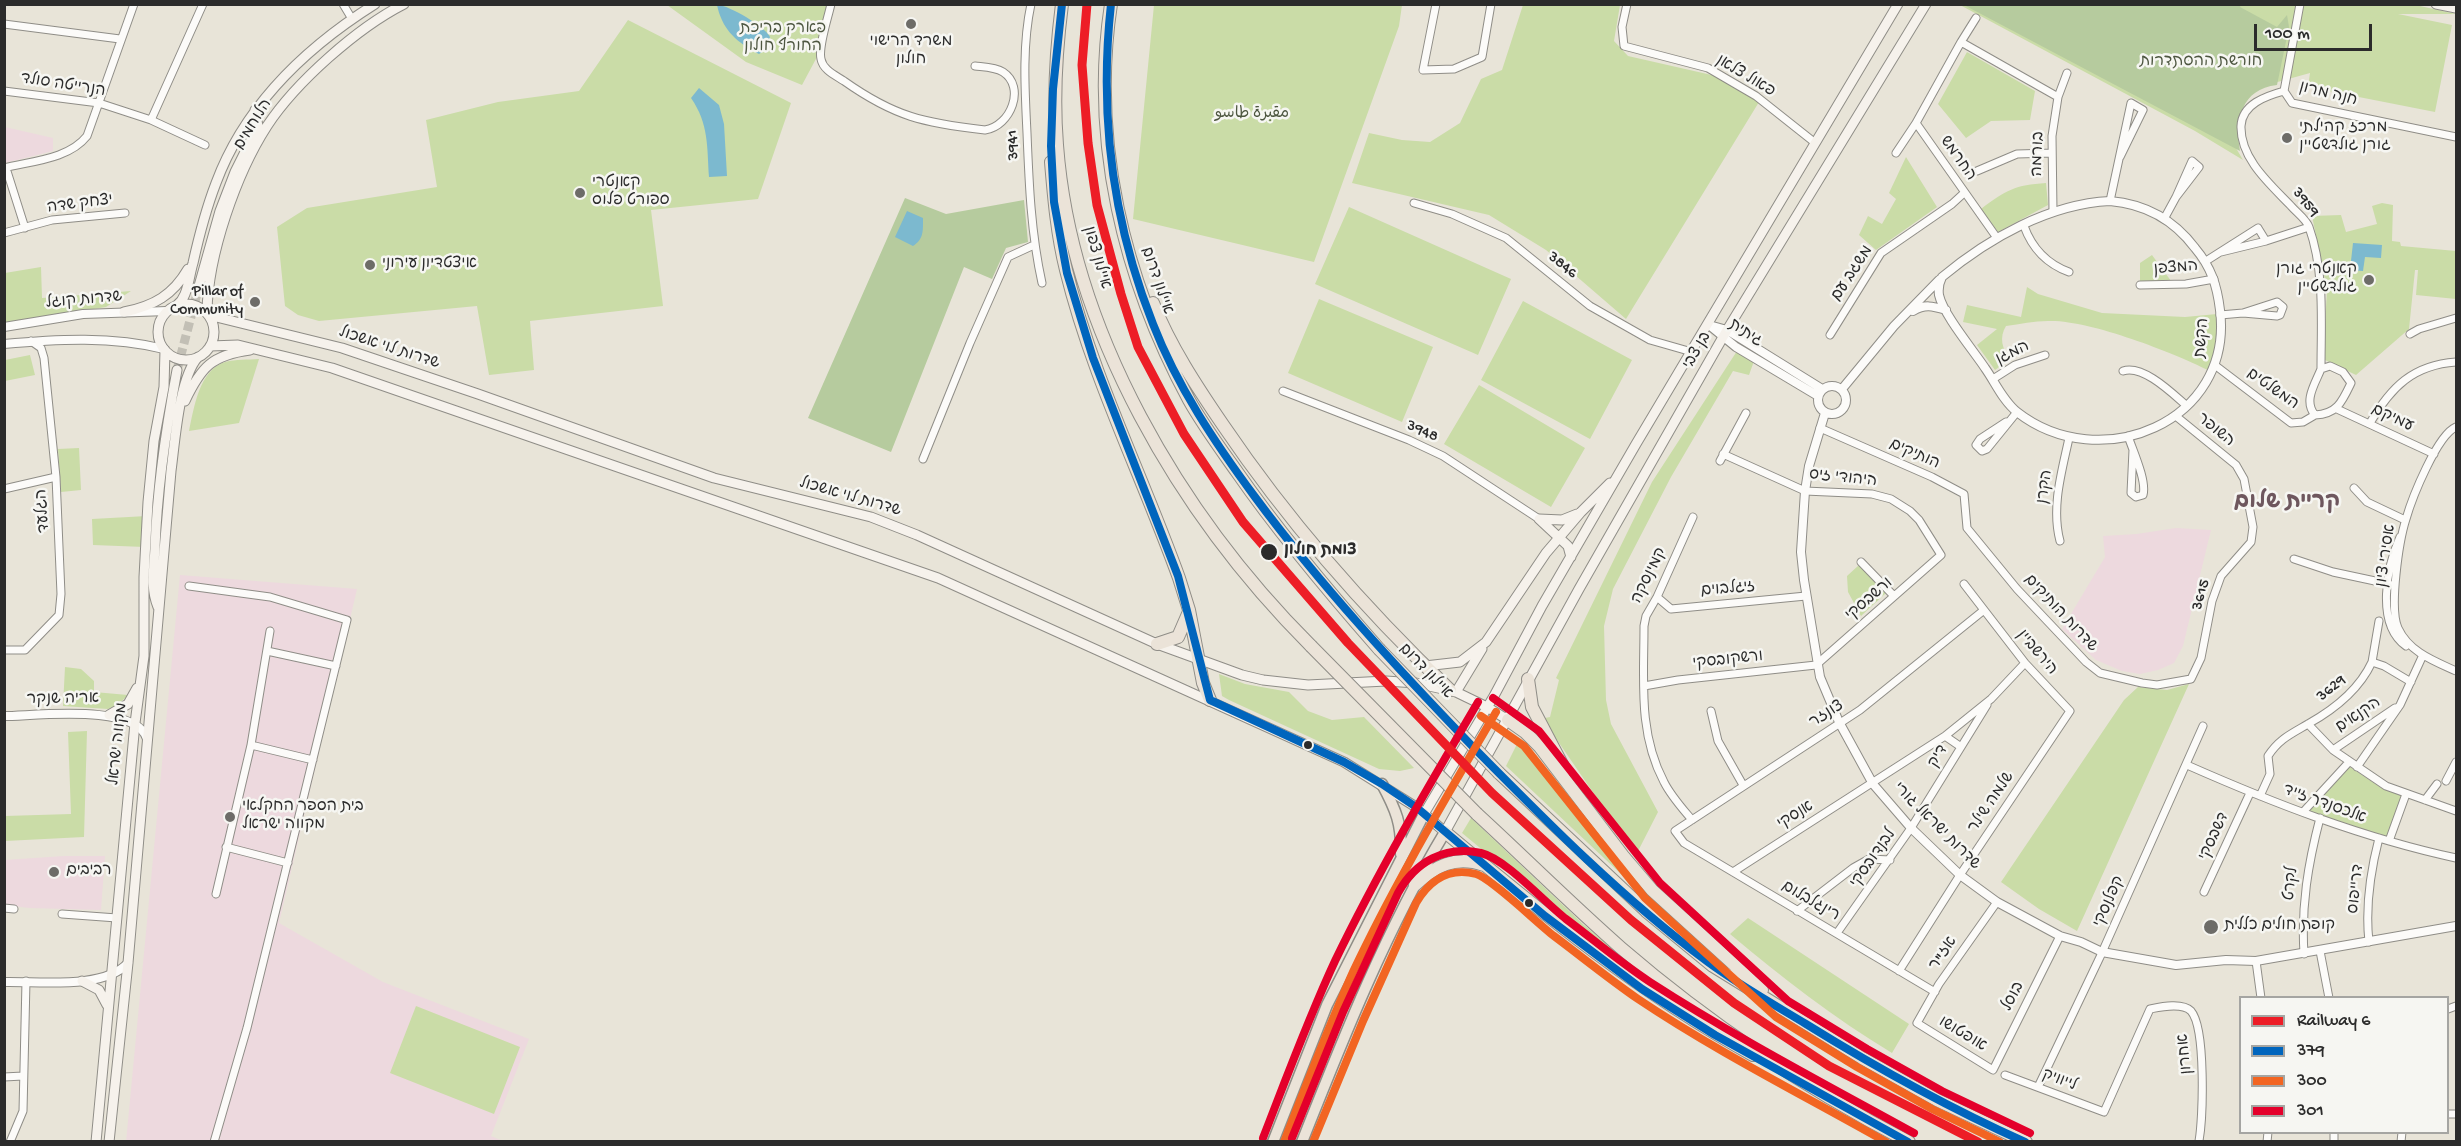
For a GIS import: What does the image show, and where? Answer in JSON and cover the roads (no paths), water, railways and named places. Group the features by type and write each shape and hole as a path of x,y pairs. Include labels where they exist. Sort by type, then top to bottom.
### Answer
{"highway":[{"name":"איילון צפון","path":"1062,4 1055,68 1057,146 1072,238 1086,288 1114,360 1168,464 1200,514 1244,571 1311,645 1477,814 1575,906 1646,968 1714,1021 1820,1092 1909,1142"},
{"name":"איילון דרום","path":"1111,4 1106,53 1111,179 1121,226 1142,293 1153,325 1190,401 1218,445 1278,528 1379,649 1499,773 1682,942 1713,966 1862,1058 1937,1100 2026,1142"},
{"path":"1055,68 1050,120 1050,151 1058,230 1066,270 1092,354 1167,544 1189,610 1203,682 1210,700"},
{"path":"1111,179 1135,257 1156,310 1186,369 1210,407 1283,508 1322,555 1425,666 1453,691"},
{"path":"1157,644 1178,637 1184,628 1189,610"},
{"path":"1528,680 1532,707 1588,809"},
{"path":"1508,720 1540,747 1623,856 1652,890 1782,1009"},
{"path":"1382,784 1400,822 1401,858"},
{"path":"1273,1142 1327,1005 1424,814"},
{"path":"1302,1142 1351,1018 1415,885 1445,832 1545,916 1642,989 1715,1035 1820,1092"},
{"path":"1415,885 1434,868 1449,862 1467,861 1489,867"}],"main road":[{"name":"הלוחמים","path":"177,305 185,295 218,178 234,144 255,110 283,77 336,28 375,4"},
{"name":"הלוחמים","path":"207,313 210,271 224,224 248,161 269,123 329,58 349,41 404,4"},
{"name":"בן צבי","path":"1424,814 1618,475 1898,4"},
{"name":"בן צבי","path":"1445,832 1528,680 1725,334 1926,4"},
{"path":"2436,4 2457,8"},
{"path":"199,286 220,211 235,172 258,126 255,110"},
{"path":"258,126 269,123"},
{"path":"124,312 145,307 163,299 176,287 193,261"},
{"path":"177,305 196,305 207,313 214,330 210,346 198,357 177,358 164,350 158,330 162,317 167,311 177,305"},
{"name":"שדרות לוי אשכול","path":"207,313 311,339 374,359 714,478 871,517 917,535 1157,644 1251,677 1318,685 1397,681 1453,691 1508,720"},
{"path":"210,346 238,345 306,360 391,387 916,569 1344,762 1382,784 1445,832"},
{"path":"177,423 190,390 209,363 225,354 258,349"},
{"name":"מקווה ישראל","path":"96,1142 135,723 142,681 147,509 154,441 165,378 164,350"},
{"name":"מקווה ישראל","path":"110,1142 128,963 167,507 177,423 187,376 190,367 198,357"},
{"path":"159,609 153,593 161,469 177,370"},
{"path":"1453,691 1530,574 1581,512 1618,475"},
{"path":"1539,519 1562,520 1581,512"},
{"path":"1539,519 1568,546 1571,557"},
{"path":"145,606 153,593"},
{"path":"1425,666 1460,662 1486,642"},
{"path":"109,715 128,704 142,681"},
{"path":"82,981 99,990 108,1010"}],"street":[{"path":"25,228 5,168 70,152 80,146 87,136 134,4"},
{"path":"152,120 203,4"},
{"path":"342,4 351,19"},
{"path":"831,4 821,52 825,67 853,88 904,116 935,124 985,130 993,129 1005,122 1011,112 1013,100 1009,78 1002,71 975,66"},
{"name":"3941","path":"1031,4 1026,60 1026,99 1034,245 1042,283"},
{"path":"1436,4 1423,70 1454,69 1482,57 1491,4"},
{"name":"פאול צלאן","path":"1627,4 1622,27 1624,46 1663,54 1708,68 1756,96 1814,142"},
{"name":"חנה מרון","path":"2300,4 2284,91 2292,103 2457,136"},
{"path":"1896,153 1916,123 1976,18"},
{"path":"4,24 120,39"},
{"path":"1961,42 2058,98"},
{"name":"בורמה","path":"2054,211 2051,153 2058,98 2067,73"},
{"name":"הנרייטה סולד","path":"4,91 99,103 152,120 205,145"},
{"name":"3959","path":"2284,91 2266,96 2248,109 2241,123 2242,140 2249,157 2263,176 2309,227 2321,293 2321,369"},
{"path":"2110,201 2131,103 2143,110 2120,157"},
{"name":"החרמש","path":"1916,123 1997,238"},
{"path":"1977,171 2017,154 2051,153"},
{"path":"2164,219 2192,161 2199,167 2176,197"},
{"name":"משגב עם","path":"1830,335 1881,253 1905,234 1952,204 1964,193"},
{"name":"הקשת","path":"1842,389 1874,348 1942,277 1997,238 2054,211 2075,205 2110,201 2149,209 2189,239 2206,261 2214,279 2220,315 2221,332 2216,366 2197,396 2177,417 2152,429 2128,436 2095,441 2069,438 2050,432 2017,412 1993,379 1946,310 1939,290 1942,277"},
{"name":"3846","path":"1414,203 1452,214 1506,238 1590,306 1650,340 1692,352"},
{"name":"יצחק שדה","path":"4,233 52,220 125,213"},
{"path":"2024,226 2030,242 2040,254 2069,272"},
{"path":"2221,252 2309,227"},
{"path":"2206,261 2258,228 2266,241"},
{"path":"923,459 1008,257 1034,245"},
{"name":"המצפן","path":"2140,285 2186,284 2214,279"},
{"path":"2220,315 2242,313 2277,316 2280,315 2283,307 2277,302 2242,313"},
{"name":"הקשת","path":"1905,316 1924,305 1946,310"},
{"name":"שדרות קוגל","path":"4,327 61,316 167,311"},
{"path":"2410,334 2419,329 2457,318"},
{"name":"גיתית","path":"1709,325 1820,393"},
{"path":"4,344 32,341 120,341 164,350"},
{"name":"הגלעד","path":"4,650 25,650 59,615 62,573 56,477 44,357 41,348 32,341"},
{"name":"המגן","path":"1993,379 2015,365 2045,355"},
{"path":"2370,423 2392,392 2412,373 2439,364 2457,362"},
{"name":"המשלטים","path":"2216,366 2291,423 2302,422 2315,415"},
{"path":"2330,366 2337,368 2347,376 2350,383 2337,409 2315,415 2308,401 2321,369 2330,366"},
{"path":"2123,371 2134,370 2157,381 2187,406"},
{"path":"1830,386 1842,389 1846,397 1845,406 1839,413 1825,413 1819,406 1820,393 1830,386"},
{"name":"3948","path":"1283,391 1409,440 1443,456 1539,519"},
{"name":"עמיקם","path":"2337,409 2434,454"},
{"path":"2006,422 1987,448 1982,451 1977,448 1976,445 1980,439 2017,412"},
{"name":"שדרות ישראל גורי","path":"1825,413 1805,490 1801,552 1816,665 1839,722 1873,784 1911,828 1960,875 1997,902 2060,936 2102,952 2176,965 2226,960 2256,961 2457,926"},
{"name":"היהודי זיס","path":"1746,414 1722,457 1805,490 1872,494 1891,499 1910,511 1919,520 1941,555"},
{"name":"השופר","path":"2177,417 2236,465 2244,479 2253,527"},
{"name":"אסירי ציון","path":"2457,427 2445,436 2434,454 2405,523 2394,611 2399,631 2412,647 2423,655 2457,671"},
{"name":"הותיקים","path":"1820,428 1932,477 1964,494 1967,528"},
{"path":"2128,436 2133,450 2144,489 2143,495 2136,497 2131,493 2133,450"},
{"name":"הקרן","path":"2060,541 2056,517 2069,438"},
{"path":"4,489 56,477"},
{"path":"2354,488 2367,502 2405,523 2391,556 2387,610 2390,627 2399,640 2412,647"},
{"name":"קמינסקה","path":"1692,820 1665,785 1646,735 1644,626 1646,616 1693,517"},
{"name":"3615","path":"2191,679 2200,658 2212,601 2221,576 2251,542 2253,527"},
{"name":"שדרות הותיקים","path":"1967,528 2017,589 2086,662 2100,673 2128,681 2157,685 2191,679"},
{"name":"ורשבסקי","path":"1816,665 1941,555"},
{"path":"2294,559 2349,576 2389,584"},
{"path":"1861,561 1894,596"},
{"path":"1964,584 1984,610"},
{"path":"189,586 270,597 347,620 247,1028 214,1142"},
{"name":"זיגלבוים","path":"1657,597 1671,609 1806,596"},
{"name":"הירשביין","path":"1984,610 2025,663 2070,711"},
{"name":"צונזר","path":"1675,831 1860,710 1984,610"},
{"path":"2379,621 2372,662 2384,666 2411,682"},
{"path":"216,894 251,745 270,631"},
{"path":"267,651 336,666"},
{"name":"הקנאים","path":"2357,767 2400,705 2423,655"},
{"name":"3629","path":"2260,796 2270,774 2268,756 2276,744 2337,705 2357,688 2372,662"},
{"name":"דיק","path":"1873,784 1945,736 1991,699 2025,663"},
{"name":"ורשקובסקי","path":"1644,687 1678,680 1816,665"},
{"name":"דיק","path":"1911,828 1991,699"},
{"name":"הקנאים","path":"2334,750 2400,705"},
{"path":"1711,711 1718,741 1743,785"},
{"name":"שלמה שילר","path":"1899,971 2070,711"},
{"name":"אריה שנקר","path":"4,716 109,715 135,723"},
{"path":"135,723 143,730 147,740"},
{"path":"2308,724 2349,762 2386,786 2457,811"},
{"name":"קפלנסקי","path":"2038,1087 2102,952 2203,726"},
{"path":"1945,736 1961,747"},
{"path":"251,745 313,760"},
{"path":"2304,811 2349,762"},
{"path":"2446,781 2457,762"},
{"name":"אלכסנדר זייד","path":"2187,765 2250,793 2320,818 2379,838 2457,858"},
{"name":"אנסקי","path":"1733,872 1873,784"},
{"path":"2425,800 2437,784"},
{"name":"דשבסקי","path":"2204,892 2250,793"},
{"path":"2390,841 2406,794"},
{"name":"לקרט","path":"2304,954 2303,901 2309,858 2320,818"},
{"name":"לבנדובסקי","path":"1837,933 1911,828"},
{"name":"רינגלבלום","path":"1675,831 1684,843 1935,992"},
{"name":"דרייפוס","path":"2369,942 2368,888 2379,838"},
{"path":"226,847 288,862"},
{"path":"1797,911 1853,868 1869,859 1890,860"},
{"name":"אז\"ר","path":"1917,1023 1935,992 1997,902"},
{"path":"4,908 14,909"},
{"path":"62,915 117,918"},
{"name":"בוסל","path":"1993,1070 2060,936"},
{"path":"2320,951 2329,996"},
{"path":"2256,961 2261,996"},
{"path":"4,982 82,981 112,975 128,963"},
{"path":"10,1142 23,1112 26,981"},
{"name":"אחרון","path":"2104,1112 2150,1009 2170,1005 2187,1009 2191,1011 2197,1025 2202,1075 2202,1123 2199,1141"},
{"name":"אופטושו","path":"1917,1023 1993,1070"},
{"name":"לייוויק","path":"2005,1075 2104,1112"},
{"path":"4,1077 23,1076"}],"water":[{"path":"717,5 737,12 767,33 770,37 765,50 759,54 735,38 722,20"},
{"path":"699,88 719,105 724,124 727,176 709,177 704,127 691,98"},
{"path":"907,211 923,218 921,237 913,246 895,237"},
{"path":"2353,243 2382,245 2381,258 2365,257 2363,271 2350,270"}],"tunnel":[{"path":"177,370 199,286"}],"rail line":[{"name":"6","path":"1087,4 1082,65 1088,143 1097,205 1121,294 1138,347 1184,434 1243,522 1348,643 1492,793 1631,920 1734,1003 1829,1066 1978,1142"}],"place":[{"name":"משרד הרישוי חולון","path":"911,24"},
{"name":"מרכז קהילתי גורן גולדשטיין","path":"2287,138"},
{"name":"קאנטרי ספורט פלוס","path":"580,193"},
{"name":"איצטדיון עירוני","path":"370,265"},
{"name":"קאנטרי גורן גולדשטיין","path":"2369,280"},
{"name":"Pillar of Community","path":"255,302"},
{"name":"צומת חולון","path":"1269,552"},
{"name":"בית הספר החקלאי מקווה ישראל","path":"230,817"},
{"name":"רביבים","path":"54,872"},
{"name":"קופת חולים כללית","path":"2211,927"}],"district":[{"name":"קריית שלום","path":"2287,504"}],"park label":[{"name":"פארק בריכת החורף חולון","path":"783,39"},
{"name":"חורשת ההסתדרות","path":"2201,63"},
{"name":"مقبرة طاسو","path":"1252,115"}]}
